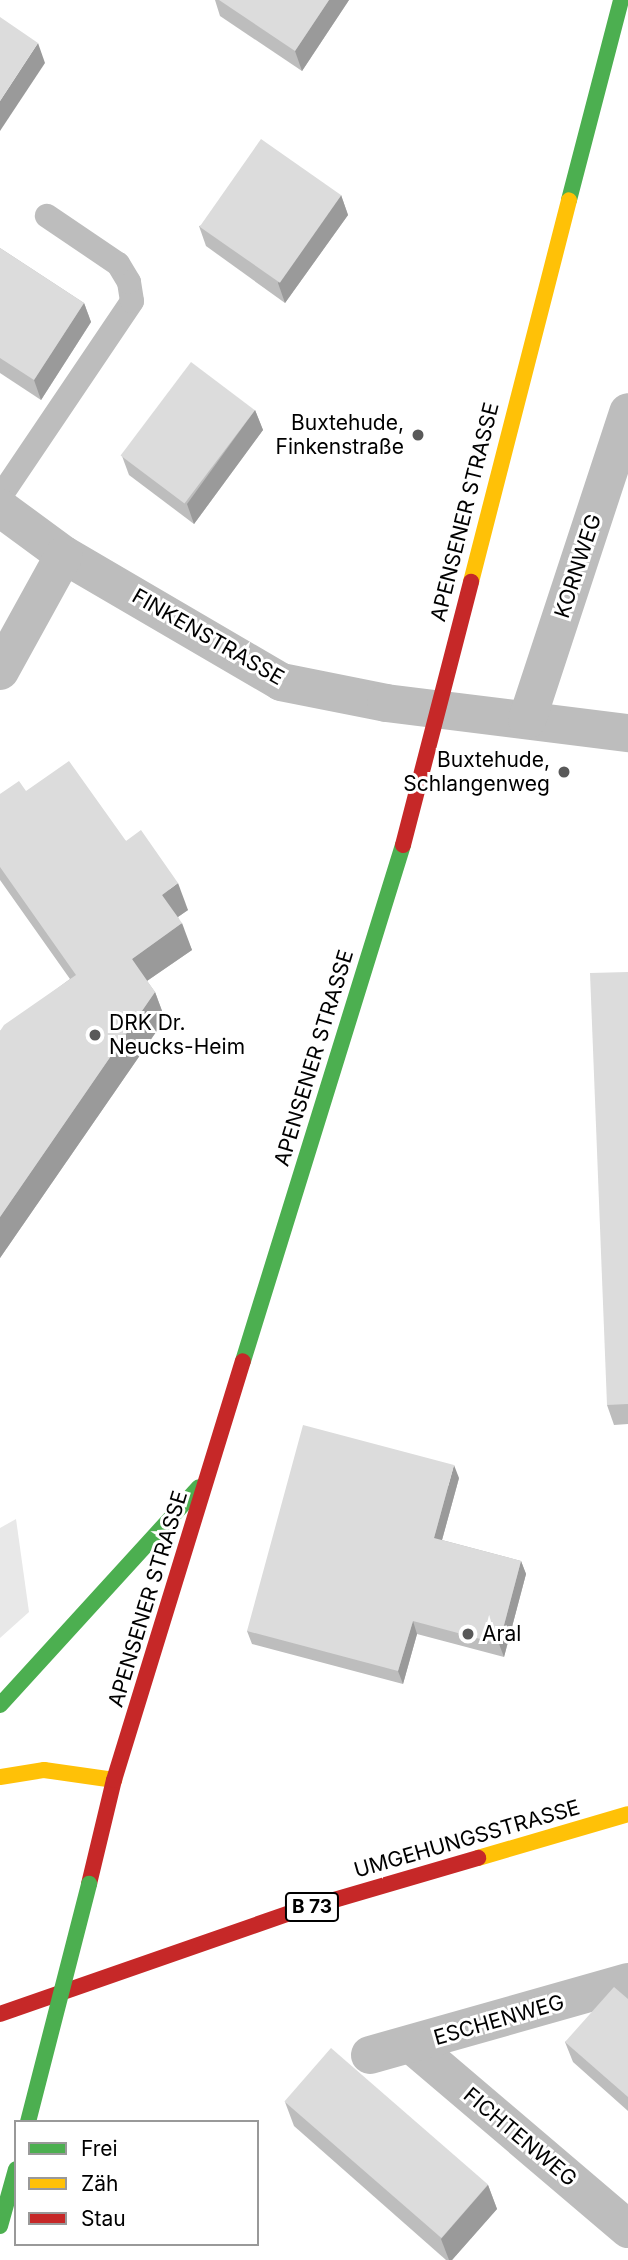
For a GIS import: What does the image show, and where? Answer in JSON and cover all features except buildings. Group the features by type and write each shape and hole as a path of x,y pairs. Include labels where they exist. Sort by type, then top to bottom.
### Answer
{"main road":[{"name":"APENSENER STRASSE","path":"29,2120 114,1780 402,848 493,483 621,0"},
{"path":"0,1705 207,1478"},
{"path":"0,1777 44,1770 114,1780"},
{"name":"UMGEHUNGSSTRASSE","path":"0,2014 293,1912 628,1814"},
{"path":"0,2226 14,2174"}],"street":[{"name":"KORNWEG","path":"527,720 628,412"},
{"name":"FINKENSTRASSE","path":"0,508 64,555 281,682 386,703 628,733"},
{"path":"0,671 64,555"},
{"name":"ESCHENWEG","path":"370,2055 628,1982"},
{"name":"FICHTENWEG","path":"412,2045 628,2229"}],"lane":[{"path":"0,497 132,302 129,282 118,264 47,216"}],"shaded area":[{"path":"16,1519 29,1612 0,1638 0,1528"}],"traffic: fast":[{"path":"569,200 621,0"},
{"path":"243,1361 403,845"},
{"path":"0,1705 199,1487"},
{"path":"29,2120 89,1884"},
{"path":"0,2226 14,2176"}],"traffic: slow":[{"path":"471,582 569,200"},
{"path":"0,1777 44,1770 114,1780"},
{"path":"478,1858 628,1814"}],"traffic: jam":[{"path":"403,845 471,582"},
{"path":"89,1884 114,1780 243,1361"},
{"path":"0,2014 293,1912 478,1858"}],"place":[{"name":"Buxtehude, Finkenstraße","path":"418,435"},
{"name":"Buxtehude, Schlangenweg","path":"564,772"},
{"name":"DRK Dr. Neucks-Heim","path":"95,1035"},
{"name":"Aral","path":"468,1634"}]}
